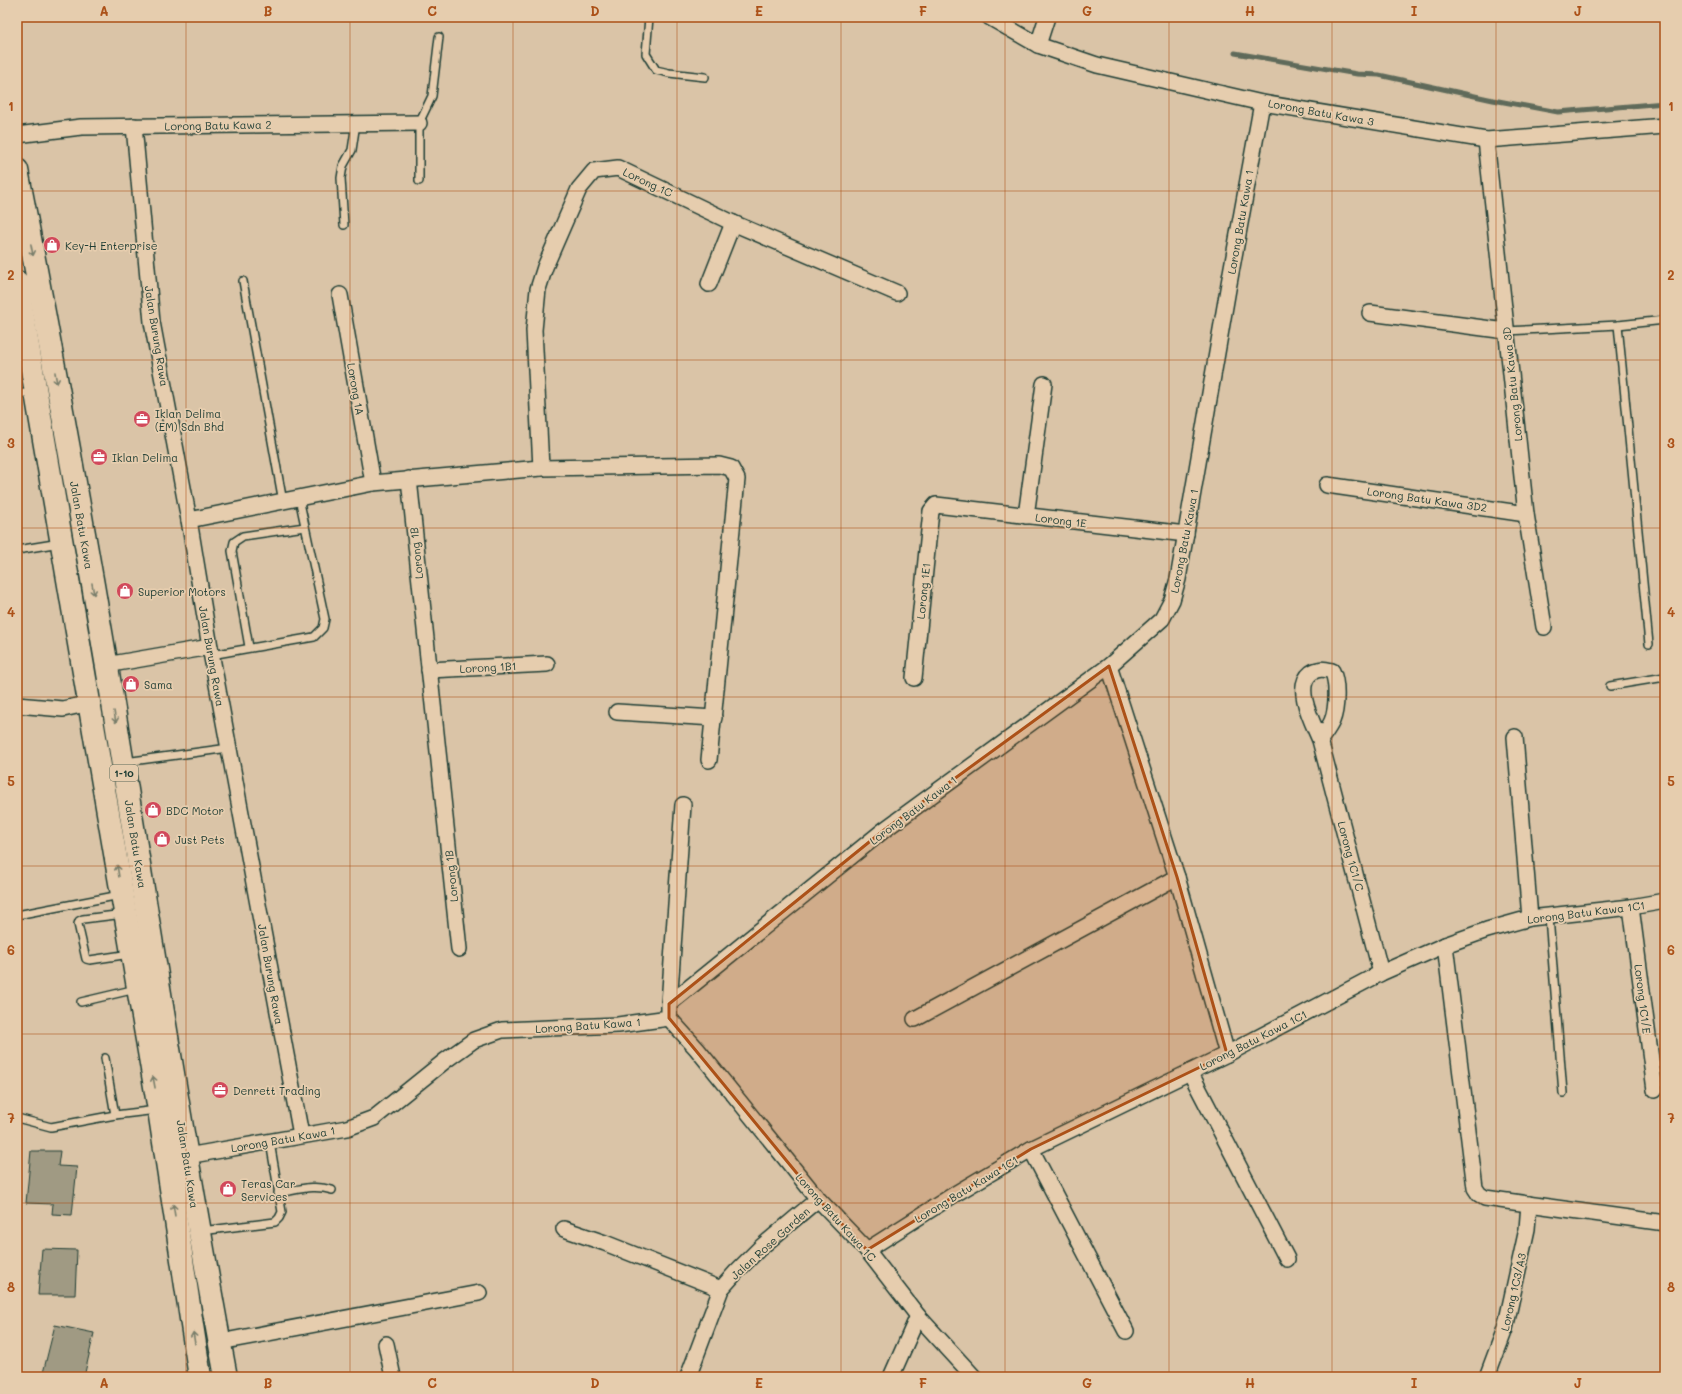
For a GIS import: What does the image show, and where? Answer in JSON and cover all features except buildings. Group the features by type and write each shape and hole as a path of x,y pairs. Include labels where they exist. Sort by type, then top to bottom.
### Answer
{"highway":[{"name":"Jalan Batu Kawa","path":"17,170 46,318 106,665 199,1231 226,1377"},
{"name":"Jalan Batu Kawa","path":"17,287 26,393 62,542 159,1110 200,1377"}],"street":[{"name":"Lorong Batu Kawa 3","path":"989,17 1038,45 1097,65 1262,102 1486,140 1665,126"},
{"path":"1038,45 1047,17"},
{"name":"Lorong Batu Kawa 1","path":"187,1156 347,1128 374,1118 446,1060 474,1040 502,1030 618,1025 669,1011 884,830 1109,666 1162,619 1172,600 1178,579 1262,102"},
{"name":"Lorong Batu Kawa 2","path":"17,134 81,127 419,123"},
{"name":"Jalan Burung Rawa","path":"134,126 152,322 189,520 211,651 301,1135"},
{"name":"Lorong Batu Kawa 3D","path":"1486,140 1526,514 1544,626"},
{"name":"Lorong 1C","path":"541,468 534,330 538,289 545,267 579,189 594,171 618,168 733,223 897,293"},
{"path":"709,284 733,223"},
{"name":"Lorong 1A","path":"340,296 373,483"},
{"path":"1370,313 1506,331"},
{"path":"1026,516 1044,384"},
{"path":"189,520 373,483 409,479 541,468 681,465 719,465 732,468 737,479 709,760"},
{"name":"Lorong 1B","path":"409,479 459,950"},
{"name":"Lorong Batu Kawa 3D2","path":"1327,485 1526,514"},
{"name":"Lorong 1E","path":"936,505 1186,534"},
{"name":"Lorong 1E1","path":"914,678 931,511 936,505"},
{"path":"106,665 211,651"},
{"name":"Lorong 1B1","path":"429,670 547,664"},
{"path":"1109,666 1177,877 1227,1054"},
{"path":"17,705 63,709 90,703"},
{"path":"617,712 714,718"},
{"path":"1515,737 1530,918"},
{"name":"Lorong 1C1/C","path":"1320,740 1382,973"},
{"path":"669,1011 683,805"},
{"path":"915,1019 1177,877"},
{"name":"Lorong Batu Kawa 1C1","path":"868,1250 955,1194 1031,1149 1227,1054 1382,973 1445,945 1487,930 1530,918 1631,907 1665,900"},
{"name":"Lorong 1C1/E","path":"1631,907 1655,1090"},
{"path":"1445,945 1475,1188 1479,1194 1485,1198 1665,1223"},
{"name":"Lorong Batu Kawa 1C","path":"669,1011 697,1049 818,1200 868,1250 918,1316 974,1377"},
{"path":"1190,1072 1287,1259"},
{"path":"1031,1149 1126,1331"},
{"name":"Jalan Rose Garden","path":"688,1377 721,1289 760,1248 818,1200"},
{"name":"Lorong 1C3/A3","path":"1487,1377 1507,1321 1527,1229 1529,1204"},
{"path":"564,1229 605,1243 721,1289"},
{"path":"220,1342 479,1293"},
{"path":"891,1377 918,1316"},
{"path":"386,1344 393,1377"}],"lane":[{"path":"650,17 646,54 656,70 705,77"},
{"path":"419,181 419,123 432,96 439,37"},
{"path":"344,225 341,178 343,166 352,150 356,123"},
{"path":"243,280 283,502"},
{"path":"1506,331 1618,325 1665,320"},
{"path":"1618,325 1649,644"},
{"path":"211,651 314,637 323,628 325,619 299,498"},
{"path":"249,647 232,551 234,542 243,536 305,527"},
{"path":"17,550 62,542"},
{"path":"1610,686 1665,677"},
{"path":"122,762 230,748"},
{"path":"17,915 124,904"},
{"path":"124,904 80,920 78,924 86,959 90,960 132,954"},
{"path":"1549,917 1563,1093"},
{"path":"81,1002 138,988"},
{"path":"105,1058 115,1115"},
{"path":"17,1118 51,1127 115,1115 159,1110"},
{"path":"199,1231 275,1222 279,1218 282,1212 270,1142"},
{"path":"278,1193 309,1187 321,1187 332,1190"}],"highlighted area":[{"path":"1109,666 1177,877 1227,1054 1031,1149 867,1250 818,1199 669,1018 669,1004 884,830"}],"waterway":[{"path":"1235,53 1357,74 1379,75 1493,100 1558,112 1665,103"}],"place":[{"name":"Key-H Enterprise","path":"52,245"},
{"name":"Iklan Delima (EM) Sdn Bhd","path":"142,419"},
{"name":"Iklan Delima","path":"99,457"},
{"name":"Superior Motors","path":"125,591"},
{"name":"Sama","path":"131,684"},
{"name":"BDC Motor","path":"153,810"},
{"name":"Just Pets","path":"162,839"},
{"name":"Denrett Trading","path":"220,1090"},
{"name":"Teras Car Services","path":"228,1189"}]}
